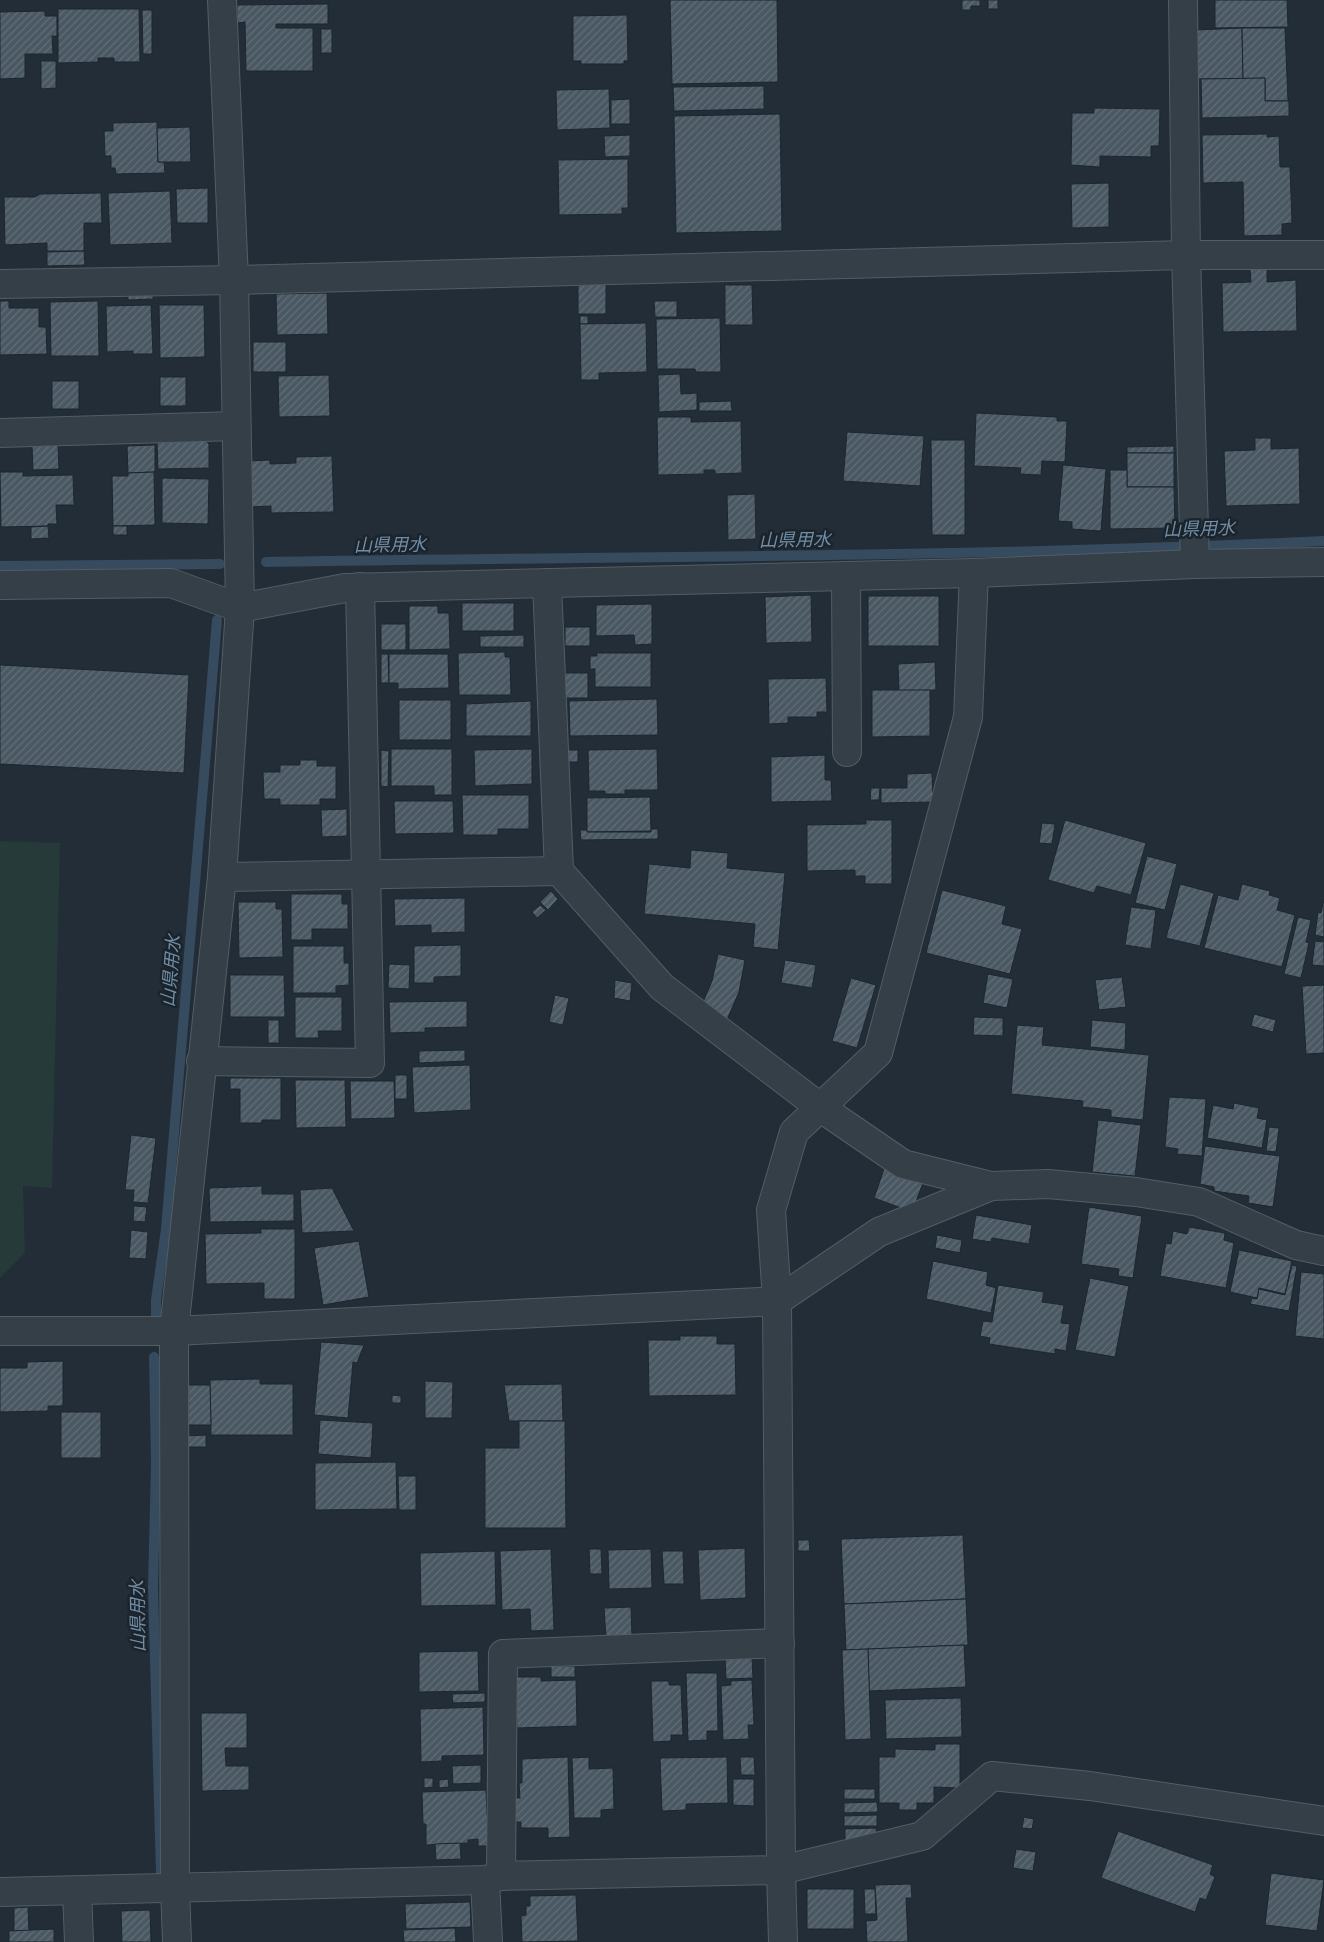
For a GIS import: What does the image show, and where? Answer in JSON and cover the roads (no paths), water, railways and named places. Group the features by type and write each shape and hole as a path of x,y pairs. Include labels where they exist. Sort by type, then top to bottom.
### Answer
{"street":[{"path":"177,1942 175,1888 174,1331 201,1061 222,877 240,608 234,280 222,0"},
{"path":"1183,0 1186,255 1195,551"},
{"path":"0,284 234,280 1186,255 1324,255"},
{"path":"0,433 236,426"},
{"path":"0,585 171,583 240,608 345,588 360,587 974,573 1195,551 1324,562"},
{"path":"783,1942 777,1301 772,1210 794,1132 878,1053 968,717 974,573"},
{"path":"846,576 847,752"},
{"path":"547,583 559,871 662,987 821,1108 903,1164 991,1186 1048,1184 1136,1192 1199,1202 1296,1245 1324,1251"},
{"path":"201,1061 370,1063 360,587"},
{"path":"222,877 559,871"},
{"path":"0,1332 174,1331 777,1301 879,1232 991,1186"},
{"path":"488,1942 493,1878 502,1654 780,1643"},
{"path":"0,1892 781,1870 922,1836 992,1776 1090,1786 1324,1821"},
{"path":"77,1891 78,1942"}],"waterway":[{"name":"山県用水","path":"266,562 927,554 1192,547 1324,541"},
{"name":"山県用水","path":"0,566 220,564"},
{"name":"山県用水","path":"156,1324 156,1300 166,1229 217,620"},
{"name":"山県用水","path":"154,1357 156,1463 153,1588 161,1874"}]}
